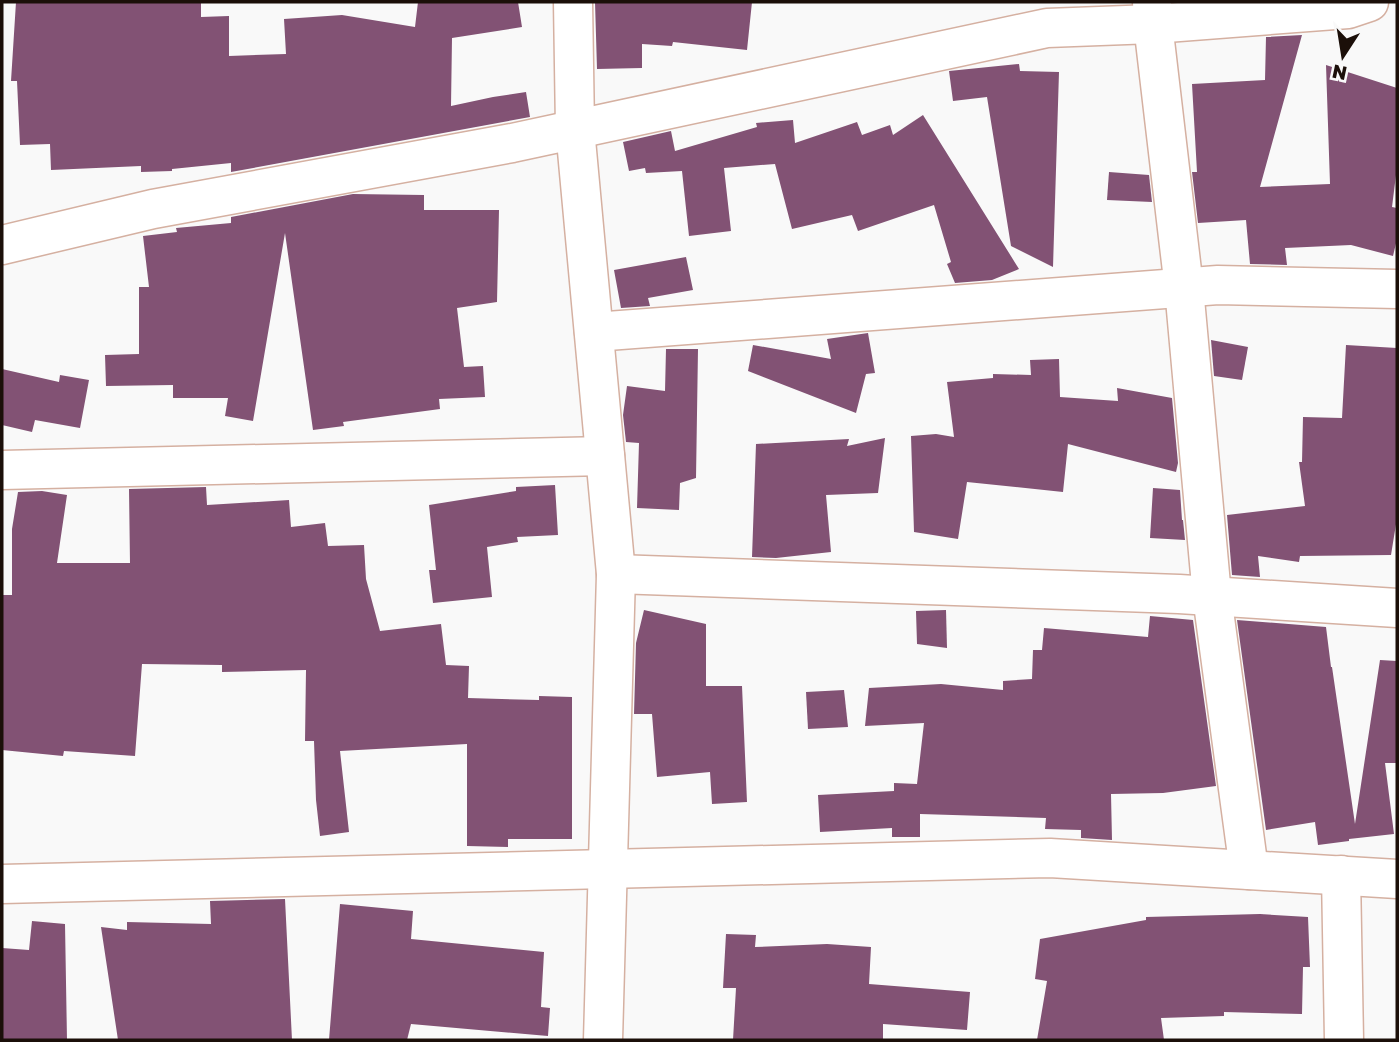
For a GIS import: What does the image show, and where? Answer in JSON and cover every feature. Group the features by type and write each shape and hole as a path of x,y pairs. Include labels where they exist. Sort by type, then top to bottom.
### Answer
{"street":[{"path":"573,2 575,129 616,574 603,1040"},
{"path":"2,245 153,209 512,143 1047,29 1152,13 1348,9 1368,2"},
{"path":"1152,13 1184,288 1212,596 1249,870"},
{"path":"594,332 1218,285 1397,289"},
{"path":"2,470 605,456"},
{"path":"616,574 1212,596 1397,608"},
{"path":"2,884 1050,858 1397,879"},
{"path":"1341,875 1344,1040"}],"building":[{"path":"16,2 201,2 201,17 229,16 229,56 286,54 284,19 342,15 415,27 418,2 518,2 522,27 452,38 451,106 526,92 530,117 231,172 231,163 172,171 141,172 141,166 51,170 50,144 20,145 17,81 11,81"},
{"path":"595,2 752,2 747,50 673,42 672,46 642,44 642,68 597,69"},
{"path":"1302,35 1260,187 1330,184 1326,65 1397,88 1397,167 1392,207 1397,208 1397,239 1393,256 1351,245 1285,248 1287,265 1250,264 1246,220 1198,223 1192,172 1197,172 1192,84 1265,80 1266,37"},
{"path":"1019,64 1020,71 1059,72 1053,267 1011,246 987,97 953,101 949,71"},
{"path":"923,115 1019,269 992,280 955,283 947,264 951,262 934,205 858,231 852,215 792,229 775,164 724,168 731,231 689,236 682,171 646,173 645,168 629,171 623,142 671,131 675,151 757,127 756,123 793,120 795,143 857,122 862,135 890,125 893,135"},
{"path":"1109,172 1149,175 1152,202 1107,200"},
{"path":"353,194 424,195 424,210 499,210 497,302 457,308 464,367 483,366 485,397 439,399 440,409 343,422 344,426 313,430 285,233 253,421 225,416 228,398 173,398 173,385 106,386 105,355 139,354 139,287 149,287 143,236 177,232 176,228 231,223 231,217"},
{"path":"686,257 693,290 648,298 650,306 621,308 614,270"},
{"path":"868,333 875,373 866,374 856,413 748,371 753,345 831,359 827,339"},
{"path":"1211,340 1248,347 1242,380 1214,376"},
{"path":"1346,345 1397,348 1397,518 1391,555 1300,556 1299,562 1258,556 1260,577 1232,575 1227,515 1305,506 1299,462 1302,462 1303,417 1342,418"},
{"path":"666,349 698,349 696,478 680,483 679,510 637,508 639,443 626,442 623,415 627,386 665,391"},
{"path":"1059,359 1060,397 1118,401 1117,388 1172,398 1178,463 1176,472 1068,444 1063,492 967,482 958,539 914,532 911,436 936,434 954,437 947,382 993,378 993,374 1031,375 1030,360"},
{"path":"2,369 59,382 60,375 89,380 80,428 35,420 32,432 2,425"},
{"path":"885,438 878,493 826,495 831,552 776,558 752,557 756,444 849,439 847,446"},
{"path":"555,485 558,535 517,537 518,542 487,547 492,597 433,603 429,570 436,570 429,505 516,491 516,487"},
{"path":"206,487 207,505 289,500 291,527 325,523 328,546 364,545 366,579 380,631 441,624 446,665 469,666 468,698 539,700 539,696 572,697 572,839 508,839 508,847 467,846 467,744 340,751 349,832 320,836 314,741 305,741 306,670 222,672 222,665 142,664 135,756 64,751 63,756 2,750 2,595 12,595 12,529 18,492 42,491 67,495 57,563 130,563 129,489"},
{"path":"1153,488 1180,490 1185,540 1150,538"},
{"path":"644,610 706,624 706,686 742,686 747,802 712,804 710,772 657,777 652,714 634,714 636,643"},
{"path":"946,610 947,648 917,644 916,611"},
{"path":"1150,616 1193,620 1216,786 1163,793 1111,794 1112,840 1081,838 1081,830 1045,829 1046,818 920,814 920,837 892,837 892,828 820,832 818,795 894,791 894,783 917,784 924,723 865,726 869,688 941,684 1003,690 1003,681 1032,679 1033,650 1042,650 1044,628 1148,637"},
{"path":"1237,620 1326,627 1355,824 1380,660 1397,661 1397,763 1385,763 1394,834 1318,845 1315,822 1266,830"},
{"path":"844,690 848,727 808,729 806,692"},
{"path":"285,899 292,1040 118,1040 101,927 127,930 127,922 211,924 210,901"},
{"path":"340,904 413,911 411,939 544,952 541,1007 550,1008 548,1036 411,1024 407,1040 329,1040"},
{"path":"1260,914 1308,917 1310,967 1303,967 1302,1014 1224,1012 1224,1016 1161,1018 1164,1040 1037,1040 1047,981 1035,979 1040,939 1146,920 1146,917"},
{"path":"32,921 65,924 67,1040 2,1040 2,948 29,950"},
{"path":"726,934 756,935 755,947 827,944 871,947 869,984 970,992 967,1030 883,1024 883,1040 733,1040 736,988 723,988"}]}
